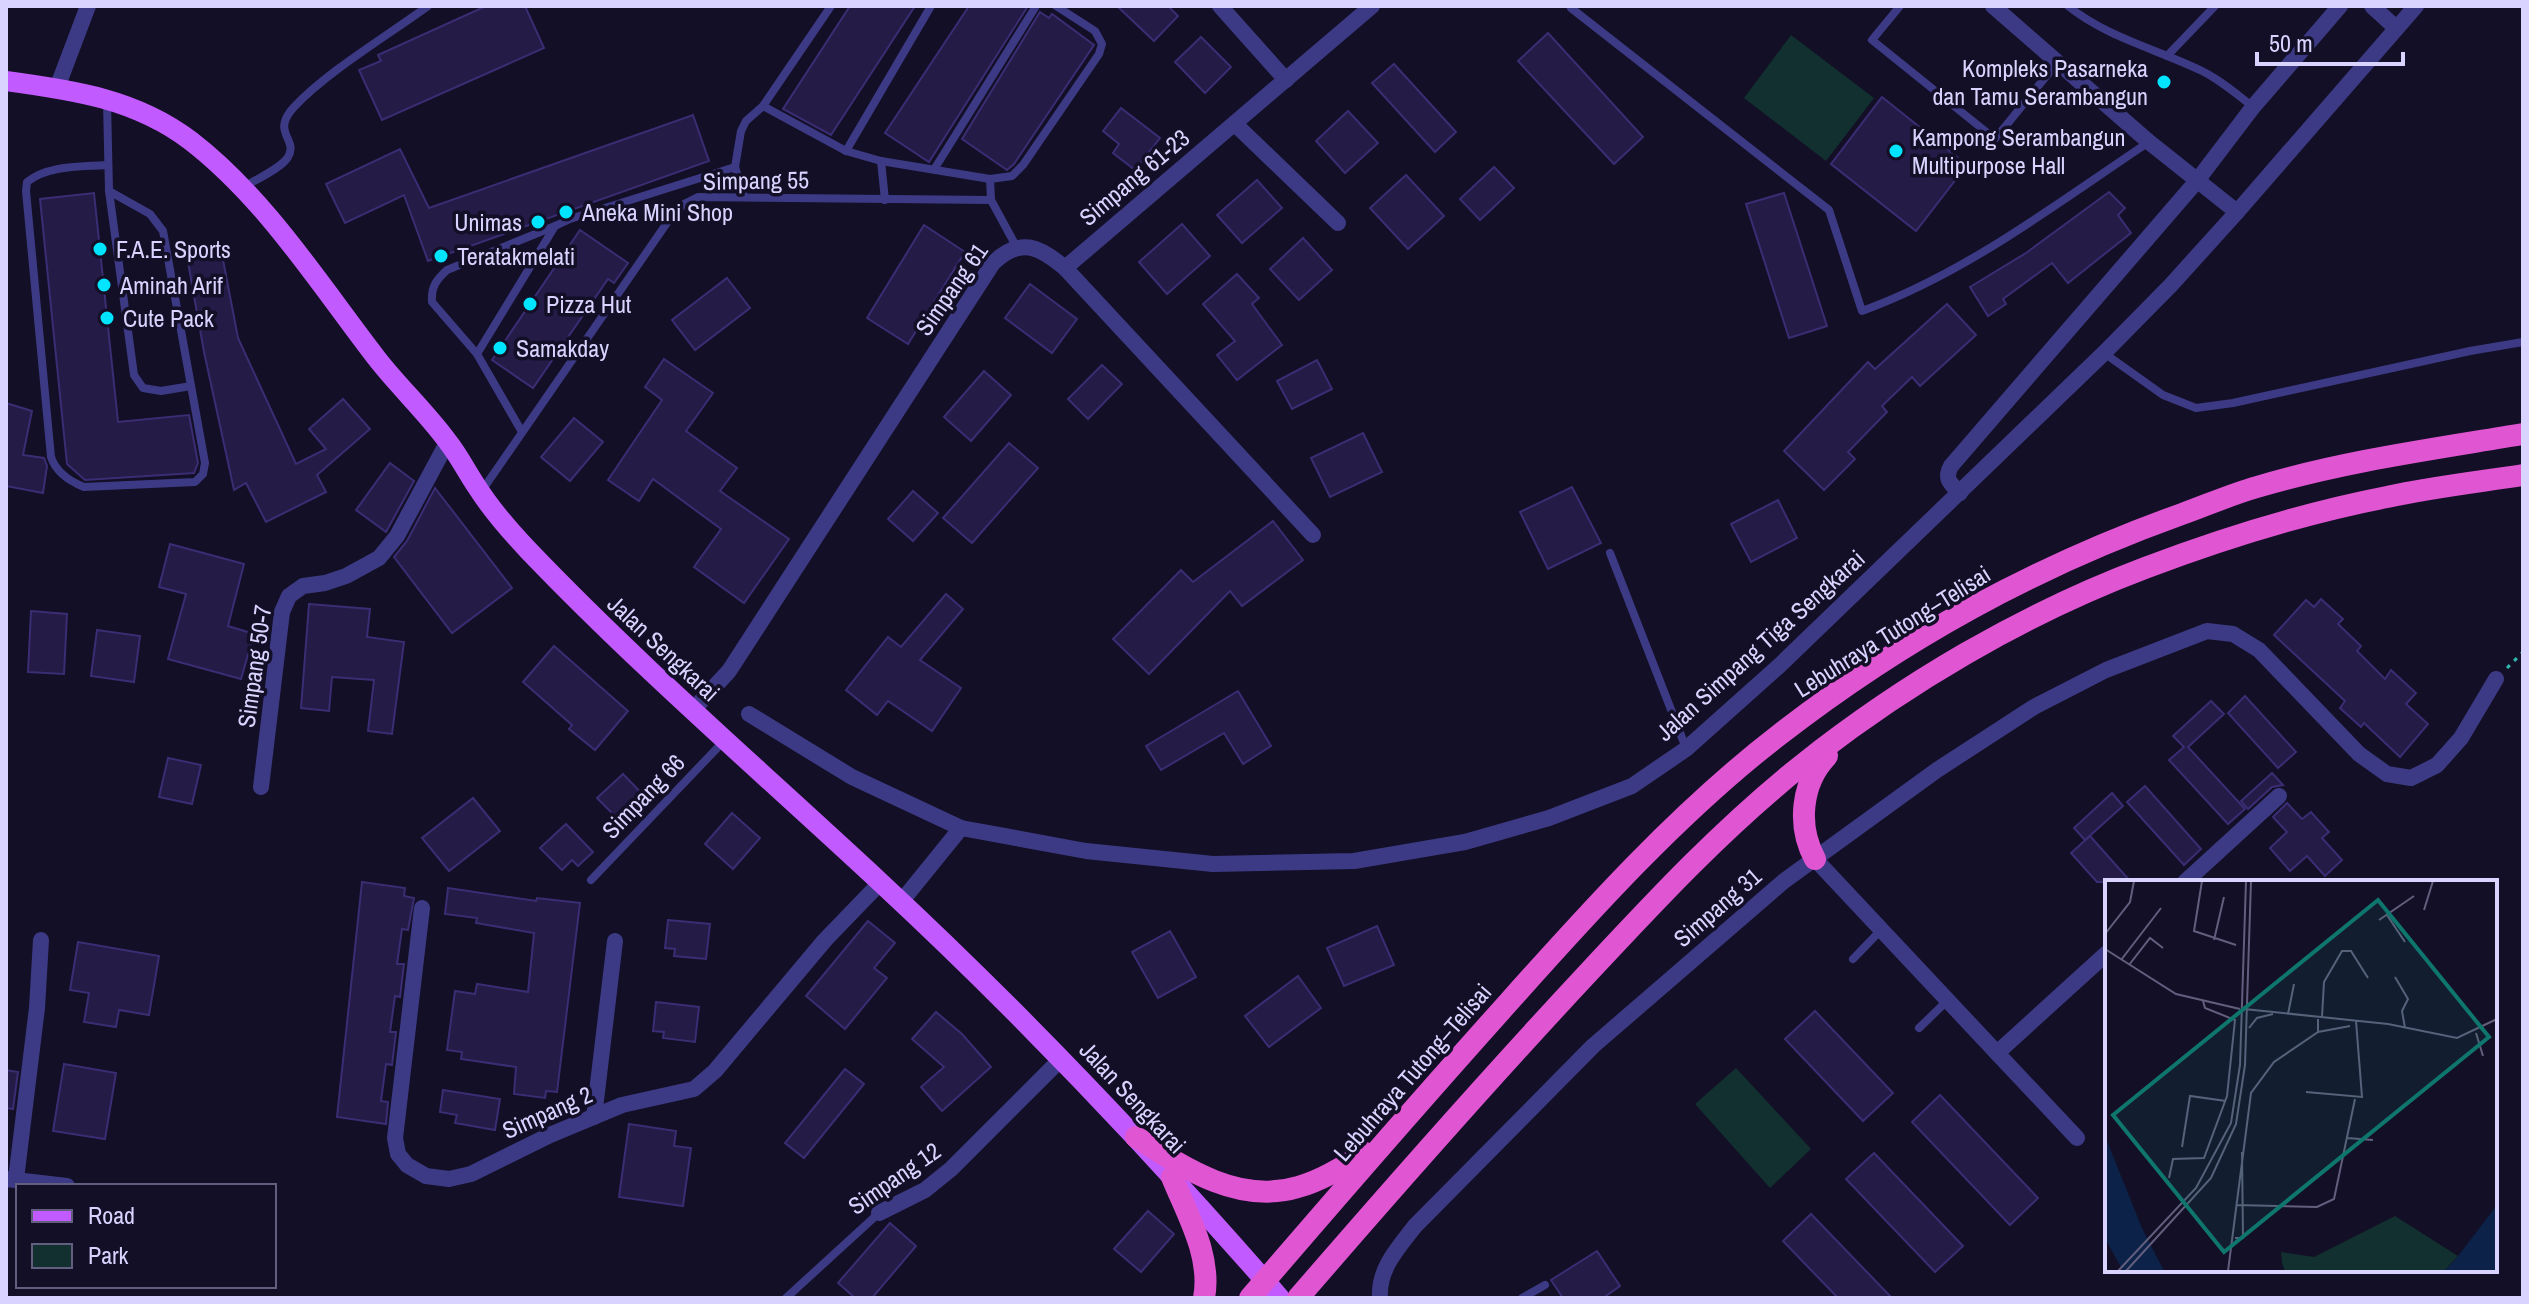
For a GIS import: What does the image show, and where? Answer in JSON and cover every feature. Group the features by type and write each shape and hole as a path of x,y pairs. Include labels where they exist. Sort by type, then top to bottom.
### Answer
{"highway":[{"name":"Lebuhraya Tutong–Telisai","path":"1250,1298 1385,1141 1607,894 1691,812 1776,737 1861,675 1941,624 2031,575 2128,533 2257,487 2378,458 2523,434"},
{"path":"1298,1298 1413,1165 1646,912 1716,841 1801,766 1885,705 1962,656 2038,616 2143,569 2267,526 2387,497 2523,475"},
{"path":"1815,859 1807,845 1804,815 1811,777 1831,753 1885,705"},
{"path":"1136,1137 1176,1163 1216,1183 1246,1191 1295,1189 1318,1180 1385,1141"},
{"path":"1172,1177 1198,1240 1205,1271 1204,1298"}],"main road":[{"name":"Jalan Sengkarai","path":"6,81 108,99 157,117 193,143 241,189 277,230 390,376 448,441 480,493 523,545 620,645 881,882 991,987 1136,1137 1280,1298"}],"street":[{"path":"57,88 88,6"},
{"path":"1220,6 1286,80"},
{"name":"Simpang 61-23","path":"1065,268 1372,6"},
{"path":"1993,6 2196,182 2237,212"},
{"path":"1960,493 1948,481 1951,466 2196,182 2253,107 2340,6"},
{"path":"2372,6 2396,28"},
{"name":"Jalan Simpang Tiga Sengkarai","path":"749,714 852,777 961,828 1086,851 1213,864 1354,861 1465,842 1549,818 1632,786 1686,749 1779,666 2104,353 2237,212 2416,6"},
{"path":"1235,124 1338,223"},
{"name":"Simpang 61","path":"692,711 729,671 993,263 1016,246 1051,255 1065,268 1313,535"},
{"name":"Simpang 50-7","path":"261,787 282,612 289,596 303,586 346,576 379,558 397,536 448,441"},
{"name":"Simpang 31","path":"1380,1298 1379,1283 1393,1255 1415,1226 1593,1046 1784,881 1937,770 2034,707 2106,670 2207,631 2233,634 2259,650 2359,754 2387,774 2411,778 2437,765 2461,738 2496,679"},
{"path":"2187,880 2279,796"},
{"path":"901,902 961,828"},
{"path":"1815,859 2077,1138"},
{"name":"Simpang 2","path":"422,908 395,1138 398,1154 407,1165 426,1176 449,1179 471,1174 550,1135 622,1105 694,1089 715,1071 825,940 881,882"},
{"path":"41,940 37,1008 11,1179 51,1184"},
{"path":"594,1117 615,941"},
{"path":"1997,1053 2105,955"},
{"name":"Simpang 12","path":"879,1213 925,1190 951,1169 1061,1059"}],"lane":[{"path":"241,189 285,162 290,146 282,127 295,106 428,6"},
{"path":"744,197 735,167 741,131 746,121 763,106 831,6"},
{"path":"846,151 931,6"},
{"path":"935,168 1036,6"},
{"path":"763,106 846,151 881,161 990,179 1012,176 1023,165 1099,54 1102,44 1095,31 1056,6"},
{"path":"1900,6 1872,40 1995,139 2057,62"},
{"path":"2068,6 2117,37 2205,72 2253,107"},
{"path":"2167,56 2215,6"},
{"path":"1571,8 1829,210 1862,311 1905,295 1971,260 2149,142"},
{"path":"108,99 106,165 134,375 143,388 161,391 191,386"},
{"path":"881,161 885,200"},
{"path":"106,165 56,170 27,182 51,457 55,469 84,487 195,482 203,474 205,463 163,231 150,214 109,191"},
{"path":"522,432 477,354 432,302 431,291 436,280 447,270 570,219 735,167"},
{"path":"990,179 991,200 1016,246"},
{"name":"Simpang 55","path":"480,493 671,217 684,204 698,197 991,200"},
{"path":"477,354 555,226"},
{"path":"2104,353 2163,395 2196,408 2233,403 2523,342"},
{"path":"1610,553 1686,749"},
{"name":"Simpang 66","path":"591,880 724,740"},
{"path":"1853,959 1882,930"},
{"path":"1919,1028 1947,1001"},
{"name":"Simpang 12","path":"786,1298 879,1213"},
{"path":"1522,1298 1545,1285"}],"green space":[{"path":"1791,35 1874,98 1826,161 1744,98"},
{"path":"1736,1068 1811,1149 1770,1188 1695,1104"}],"building":[{"path":"486,6 525,6 544,48 382,120 359,70 381,61 378,55"},
{"path":"850,6 915,6 831,135 783,109"},
{"path":"969,6 1028,6 929,162 885,133"},
{"path":"1117,6 1168,6 1178,16 1154,41"},
{"path":"1040,12 1049,18 1052,14 1094,45 1007,170 962,139"},
{"path":"1548,33 1643,137 1614,164 1518,61"},
{"path":"1201,37 1231,67 1205,93 1175,62"},
{"path":"1394,64 1456,132 1435,152 1372,83"},
{"name":"Kampong Serambangun Multipurpose Hall","path":"1882,97 1967,165 1916,231 1831,164"},
{"path":"1121,108 1160,138 1135,170 1113,153 1119,144 1103,131"},
{"path":"1348,111 1378,143 1345,173 1316,141"},
{"path":"693,115 709,161 428,261 404,195 345,223 326,184 400,149 429,208"},
{"path":"1494,167 1514,188 1480,220 1460,199"},
{"path":"1406,175 1444,216 1408,249 1370,208"},
{"path":"1257,180 1282,208 1242,243 1217,215"},
{"path":"2109,192 2125,208 2118,215 2131,233 2068,283 2052,263 2003,299 2006,304 1988,316 1970,287 2026,253"},
{"path":"94,193 118,422 189,415 198,463 194,473 85,480 67,464 40,199"},
{"path":"1784,193 1827,326 1789,338 1746,204"},
{"path":"1182,224 1210,256 1167,294 1139,262"},
{"path":"924,225 965,252 908,344 867,318"},
{"path":"580,230 628,263 614,283 608,279 533,388 492,360"},
{"path":"1303,238 1332,270 1299,300 1270,269"},
{"path":"220,244 238,338 296,464 326,449 309,429 343,399 370,429 317,475 326,492 266,522 246,483 234,490 186,251"},
{"path":"1237,274 1259,298 1252,304 1282,345 1237,380 1217,355 1235,341 1203,304"},
{"path":"727,278 750,308 695,350 672,320"},
{"path":"1030,284 1077,319 1052,353 1005,318"},
{"path":"1947,304 1976,335 1920,386 1912,377 1882,406 1887,412 1848,452 1855,459 1824,490 1784,451 1868,362 1875,369"},
{"path":"664,359 713,393 686,431 737,468 720,491 789,539 744,603 694,567 721,529 653,479 639,501 608,480 662,400 645,387"},
{"path":"1317,360 1332,389 1292,409 1277,381"},
{"path":"1102,365 1122,384 1088,419 1068,399"},
{"path":"984,371 1011,395 971,441 944,417"},
{"path":"6,403 32,411 23,455 44,458 47,466 43,493 6,486"},
{"path":"574,418 603,442 570,481 541,457"},
{"path":"1363,433 1382,472 1330,497 1311,458"},
{"path":"1009,443 1038,468 972,543 943,518"},
{"path":"390,463 414,481 386,532 356,510"},
{"path":"1572,487 1601,543 1548,569 1520,512"},
{"path":"435,488 512,588 452,633 394,557 407,541"},
{"path":"913,491 938,513 913,541 888,519"},
{"path":"1778,500 1797,538 1751,562 1731,524"},
{"path":"1273,521 1303,560 1242,606 1230,591 1149,674 1113,639 1181,570 1193,582"},
{"path":"170,544 244,564 228,626 254,634 241,679 168,659 186,594 159,587"},
{"path":"946,594 963,609 920,660 961,688 932,731 888,701 877,715 846,690 888,637 901,647"},
{"path":"2321,599 2343,619 2338,624 2361,646 2357,651 2385,679 2391,670 2416,693 2406,704 2428,724 2400,757 2364,723 2361,727 2340,708 2345,701 2274,635 2306,600 2314,607"},
{"path":"309,604 370,609 367,637 404,642 392,734 368,731 374,680 332,677 329,711 301,708"},
{"path":"31,611 67,614 64,674 28,672"},
{"path":"97,630 140,636 134,682 91,676"},
{"path":"554,646 628,711 595,750 569,729 572,725 523,682"},
{"path":"1238,691 1271,746 1243,764 1224,733 1161,770 1146,746"},
{"path":"2245,696 2296,752 2278,768 2228,713"},
{"path":"2211,701 2224,714 2188,747 2245,809 2228,824 2169,760 2184,747 2173,736"},
{"path":"168,758 201,765 192,804 159,797"},
{"path":"2272,773 2283,785 2272,787 2248,809 2241,801"},
{"path":"623,774 650,802 635,816 629,810 619,820 597,798"},
{"path":"2145,786 2201,849 2184,865 2127,802"},
{"path":"2112,793 2123,806 2085,840 2074,828"},
{"path":"473,798 500,831 449,871 422,838"},
{"path":"2287,803 2302,819 2311,812 2329,832 2322,838 2342,860 2325,876 2307,856 2290,871 2270,848 2287,832 2273,817"},
{"path":"732,813 760,838 733,869 705,844"},
{"path":"566,824 593,852 578,866 572,860 562,870 540,848"},
{"path":"2090,836 2129,880 2097,882 2071,853"},
{"path":"362,882 405,888 404,896 414,898 408,930 402,929 397,964 404,964 400,997 395,996 390,1032 396,1032 392,1065 386,1064 381,1101 388,1102 386,1124 337,1117"},
{"path":"448,888 536,901 537,898 580,903 557,1092 546,1091 545,1098 514,1094 516,1067 461,1059 462,1052 447,1050 455,991 475,994 477,984 528,992 534,933 476,923 477,918 445,914"},
{"path":"668,920 710,924 706,959 674,956 675,949 665,948"},
{"path":"868,921 895,943 874,968 887,978 845,1029 806,996"},
{"path":"1377,926 1394,965 1344,986 1327,948"},
{"path":"1170,931 1196,977 1158,998 1132,952"},
{"path":"78,942 159,956 149,1015 119,1010 116,1027 84,1022 89,993 70,990"},
{"path":"1298,976 1321,1008 1269,1047 1245,1016"},
{"path":"656,1002 699,1007 695,1042 663,1038 664,1032 653,1031"},
{"path":"1815,1011 1893,1093 1863,1121 1785,1039"},
{"path":"936,1012 962,1034 991,1067 942,1111 921,1087 944,1067 912,1039"},
{"path":"64,1064 116,1073 105,1139 53,1131"},
{"path":"845,1069 864,1084 804,1158 785,1143"},
{"path":"6,1070 18,1072 13,1109 6,1108"},
{"path":"443,1090 500,1099 495,1130 455,1123 457,1115 440,1112"},
{"path":"1940,1095 2038,1198 2010,1225 1912,1122"},
{"path":"629,1124 676,1131 674,1146 691,1148 683,1206 619,1197"},
{"path":"1874,1153 1963,1246 1935,1272 1846,1179"},
{"path":"1148,1211 1174,1234 1141,1272 1114,1249"},
{"path":"1811,1214 1892,1298 1838,1298 1783,1241"},
{"path":"890,1223 916,1246 872,1298 855,1298 838,1283"},
{"path":"1597,1251 1620,1286 1603,1298 1563,1298 1551,1280"}],"place":[{"name":"Kompleks Pasarneka dan Tamu Serambangun","path":"2164,82"},
{"name":"Kampong Serambangun Multipurpose Hall","path":"1896,151"},
{"name":"Aneka Mini Shop","path":"566,212"},
{"name":"Unimas","path":"538,222"},
{"name":"F.A.E. Sports","path":"100,249"},
{"name":"Teratakmelati","path":"441,256"},
{"name":"Aminah Arif","path":"104,285"},
{"name":"Pizza Hut","path":"530,304"},
{"name":"Cute Pack","path":"107,318"},
{"name":"Samakday","path":"500,348"}]}
